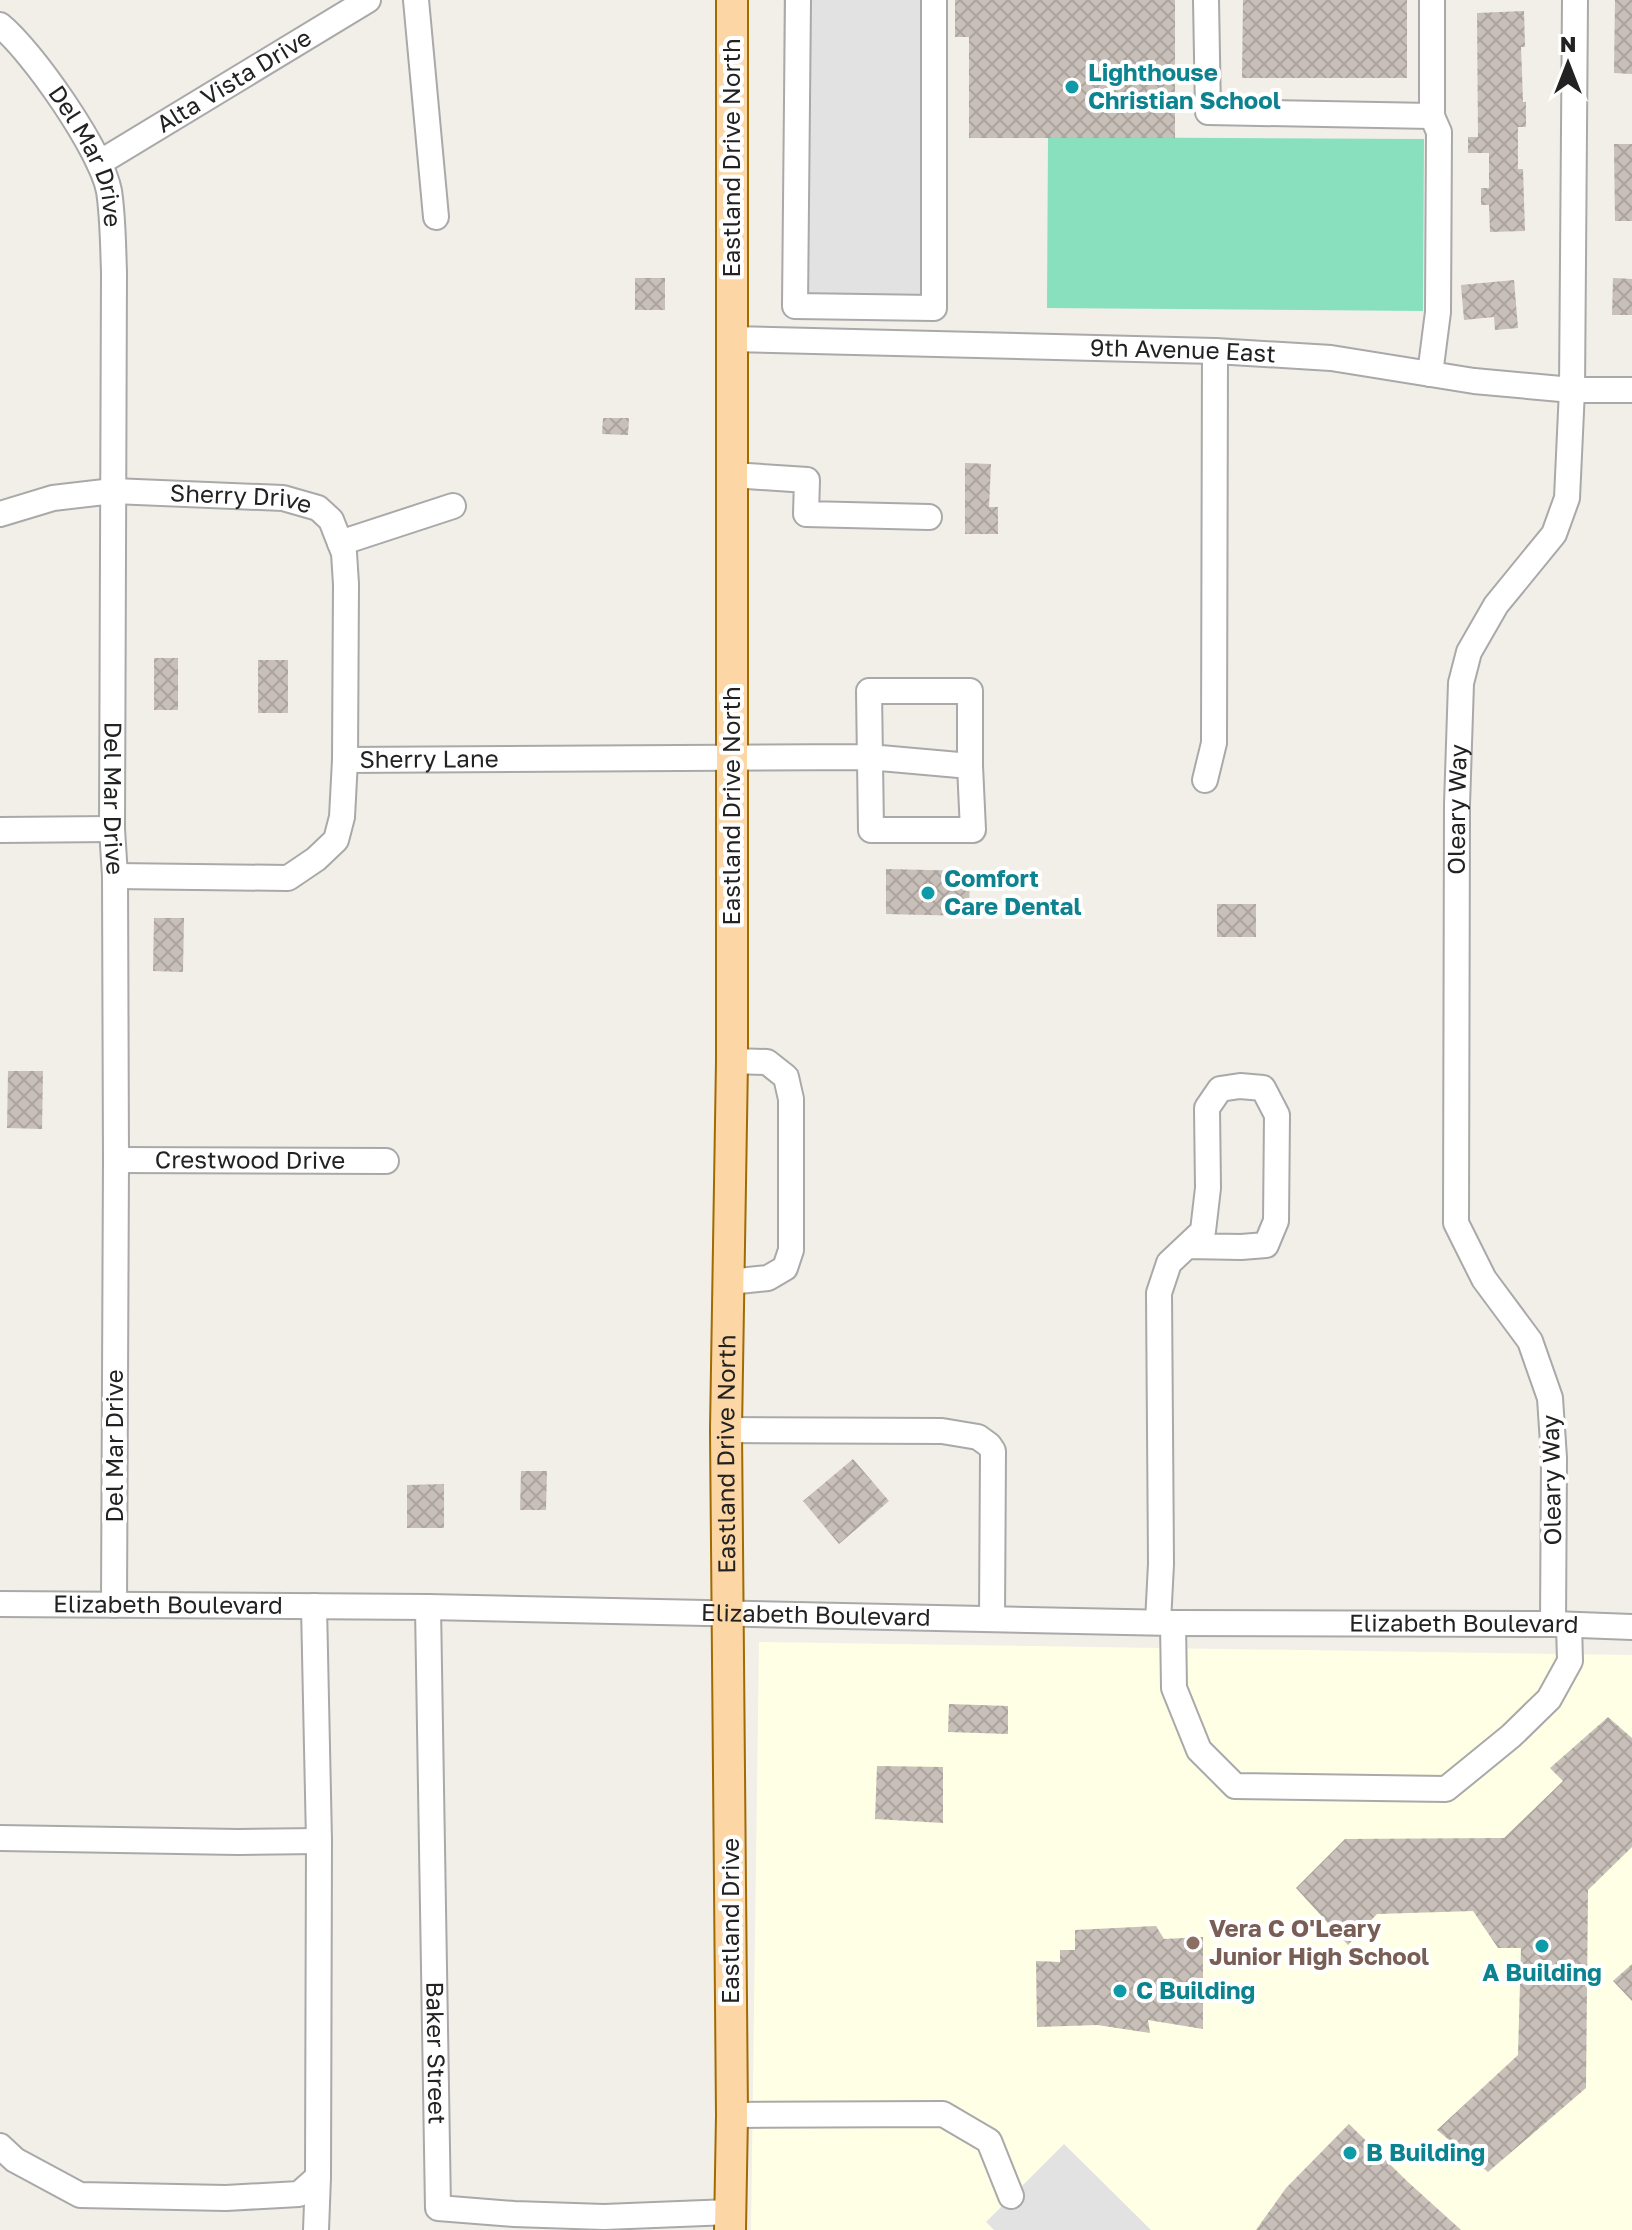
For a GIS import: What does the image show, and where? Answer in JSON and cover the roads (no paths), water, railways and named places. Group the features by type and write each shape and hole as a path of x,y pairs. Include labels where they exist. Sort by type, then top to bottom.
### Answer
{"main road":[{"name":"Eastland Drive North","path":"727,1612 726,1430 732,1061 732,0"},
{"name":"Eastland Drive","path":"727,1612 732,2115 730,2221"}],"street":[{"name":"Alta Vista Drive","path":"99,163 368,0"},
{"path":"416,0 436,217"},
{"path":"798,0 795,306 934,308 934,0"},
{"path":"1206,0 1208,112 1432,116"},
{"path":"1430,374 1438,312 1439,132 1432,116 1432,0"},
{"name":"Oleary Way","path":"1187,1246 1266,1245 1276,1221 1277,1115 1263,1088 1240,1086 1220,1089 1207,1108 1208,1188 1203,1231 1187,1246 1169,1263 1159,1293 1161,1564 1165,1622 1174,1688 1199,1750 1235,1786 1446,1789 1511,1736 1549,1699 1570,1661 1561,1624 1550,1398 1530,1341 1484,1279 1456,1223 1457,805 1461,683 1469,652 1496,605 1554,534 1567,498 1572,390 1575,0"},
{"name":"Del Mar Drive","path":"0,25 43,73 99,163 108,190 114,272 114,1605"},
{"name":"9th Avenue East","path":"731,339 1215,351 1331,358 1474,381 1572,390 1632,390"},
{"path":"1205,780 1214,743 1215,351"},
{"path":"732,475 807,480 806,514 929,517"},
{"name":"Sherry Drive","path":"0,514 53,498 113,491 283,498 318,508 331,520 344,553 345,760"},
{"path":"340,543 453,506"},
{"path":"869,691 970,691 970,766 973,830 871,830 869,691"},
{"name":"Sherry Lane","path":"115,876 288,878 316,859 336,840 342,817 345,760 869,757 970,766"},
{"path":"0,830 112,829"},
{"path":"729,1282 768,1278 785,1268 791,1250 791,1099 786,1077 767,1062 732,1061"},
{"name":"Crestwood Drive","path":"116,1160 386,1161"},
{"path":"726,1430 942,1431 978,1437 993,1451 992,1619"},
{"name":"Elizabeth Boulevard","path":"0,1604 428,1607 1165,1622 1632,1627"},
{"path":"314,1606 319,1841 316,2230"},
{"name":"Baker Street","path":"428,1607 438,2208 514,2214 730,2221"},
{"path":"0,1838 319,1841"},
{"path":"732,2115 943,2114 989,2141 1011,2196"},
{"path":"0,2146 15,2160 80,2195 226,2198 299,2194 318,2177"}],"place":[{"name":"Lighthouse Christian School","path":"1072,87"},
{"name":"Comfort Care Dental","path":"928,893"},
{"name":"Vera C O'Leary Junior High School","path":"1193,1943"},
{"name":"A Building","path":"1542,1946"},
{"name":"C Building","path":"1120,1991"},
{"name":"B Building","path":"1350,2153"}]}
